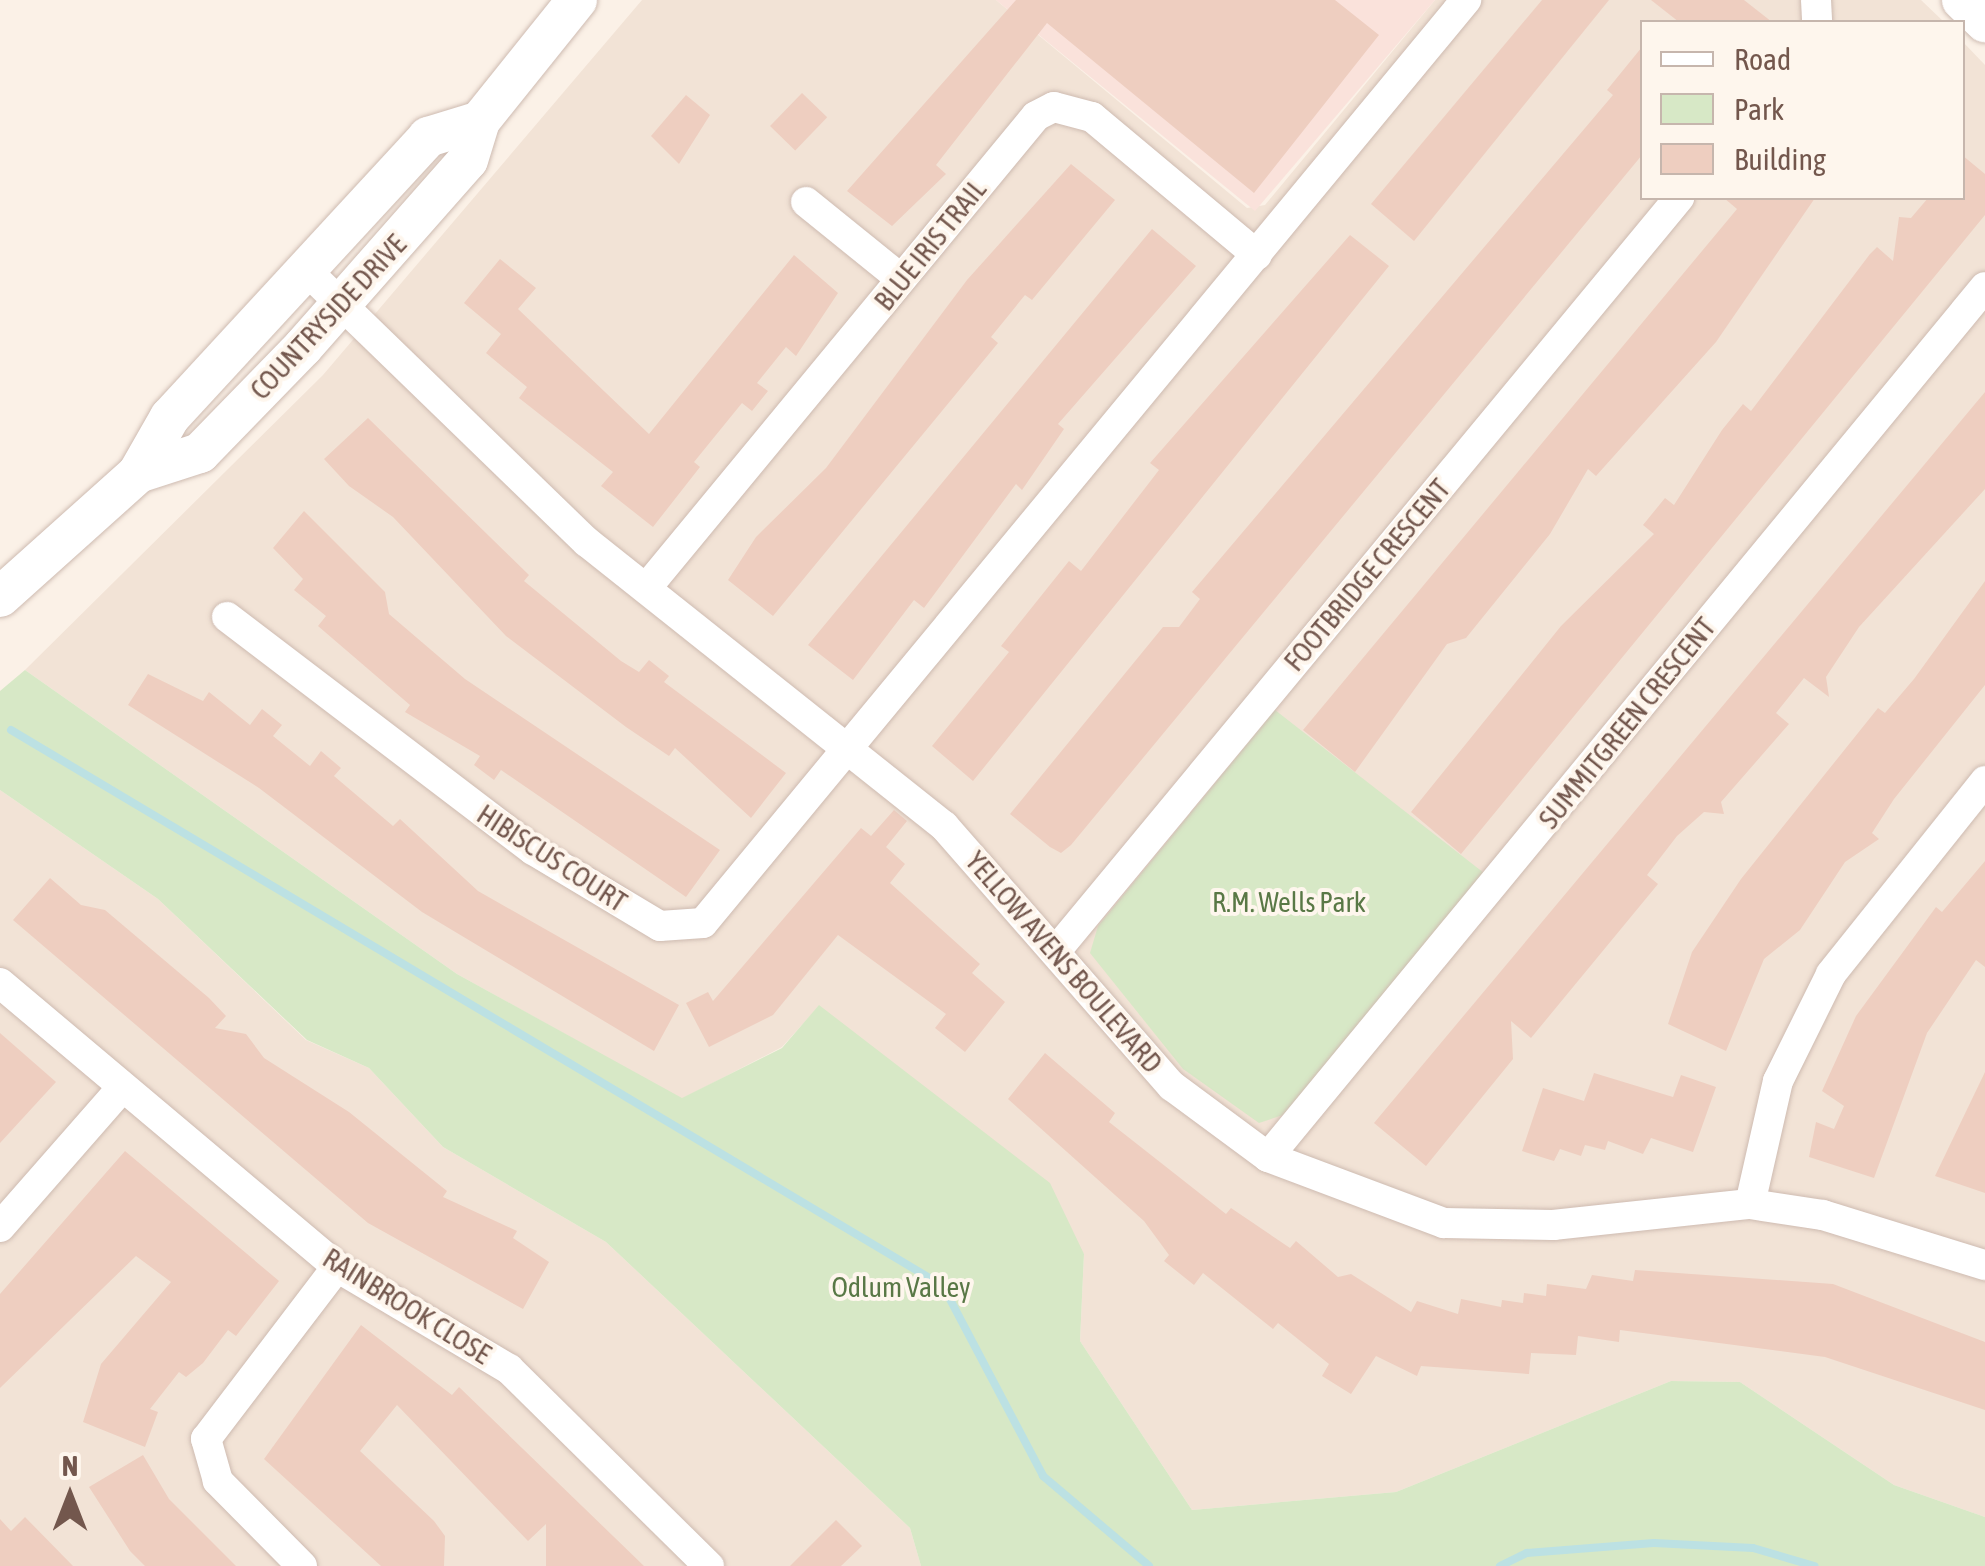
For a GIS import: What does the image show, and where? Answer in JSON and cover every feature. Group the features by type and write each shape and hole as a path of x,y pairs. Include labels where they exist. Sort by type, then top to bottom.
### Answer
{"main road":[{"name":"COUNTRYSIDE DRIVE","path":"138,473 200,453 342,305 468,160 480,120 578,0"},
{"path":"1962,0 1985,22"},
{"name":"COUNTRYSIDE DRIVE","path":"0,597 138,473 170,417 308,273 428,137 480,120"}],"street":[{"path":"852,746 1466,0"},
{"name":"BLUE IRIS TRAIL","path":"648,586 1036,116 1054,107 1092,117 1257,255"},
{"name":"FOOTBRIDGE CRESCENT","path":"1055,952 1677,200"},
{"path":"806,202 901,279"},
{"name":"YELLOW AVENS BOULEVARD","path":"308,273 486,452 648,586 852,746 944,826 1172,1086 1268,1157 1376,1204 1484,1227 1750,1204 1823,1215 1985,1265"},
{"name":"SUMMITGREEN CRESCENT","path":"1268,1157 1985,286"},
{"name":"HIBISCUS COURT","path":"228,617 533,850 660,926 681,930 718,910 852,746"},
{"path":"1750,1204 1778,1081 1831,974 1985,781"},
{"name":"RAINBROOK CLOSE","path":"0,983 336,1267 509,1369 709,1566"},
{"path":"0,1227 121,1089"},
{"path":"302,1566 208,1468 206,1440 336,1267"}],"shaded area":[{"path":"642,0 996,0 1247,208 1265,205 1435,0 1921,0 1942,20 1640,20 1640,200 1965,200 1965,44 1985,65 1985,1517 1894,1485 1740,1382 1671,1381 1396,1492 1192,1510 1080,1341 1084,1254 819,1006 782,1047 682,1099 457,974 25,670 323,375"},
{"path":"996,0 1435,0 1255,211"},
{"path":"0,790 158,899 306,1040 369,1068 443,1147 606,1242 910,1528 921,1566 0,1566"}],"green space":[{"name":"Odlum Valley","path":"25,670 457,974 682,1098 782,1048 819,1005 1050,1183 1084,1254 1080,1341 1192,1510 1396,1492 1671,1381 1740,1382 1894,1485 1985,1517 1985,1566 921,1566 910,1528 606,1242 443,1147 369,1068 307,1040 158,899 0,790 0,691"},
{"name":"R.M. Wells Park","path":"1275,710 1484,873 1283,1115 1259,1123 1183,1069 1090,953 1098,926"}],"building":[{"path":"1016,0 1335,0 1379,35 1254,193 1047,23 936,165 946,174 892,226 847,191"},
{"path":"1542,0 1609,0 1414,241 1371,204"},
{"path":"1651,0 1744,0 1769,20 1676,20"},
{"path":"1640,49 1640,157 1071,845 1061,853 1050,847 1010,814 1163,627 1179,627 1200,599 1192,592 1613,95 1607,90"},
{"path":"802,93 827,117 795,150 770,126"},
{"path":"686,95 710,115 679,164 651,136"},
{"path":"1965,157 1985,174 1985,215 1461,854 1411,812 1561,626 1654,534 1643,525 1665,498 1674,505 1722,430 1743,404 1751,411 1870,254 1877,247 1893,261 1899,217 1911,218 1926,200 1965,200"},
{"path":"1071,164 1115,200 1032,300 1025,295 991,337 998,343 773,616 728,580 756,537 826,468 967,280"},
{"path":"1726,200 1814,200 1716,342 1596,476 1588,469 1550,534 1466,638 1447,644 1355,772 1303,730 1737,209"},
{"path":"1152,229 1196,266 1058,424 1064,429 1022,490 1016,484 924,608 914,600 853,680 808,645"},
{"path":"1350,235 1389,266 973,781 932,746 1009,652 1001,646 1069,561 1081,571 1159,470 1150,463"},
{"path":"794,255 838,293 796,356 786,347 757,383 768,391 752,411 742,403 694,462 700,467 653,527 601,486 613,472 519,398 527,387 486,353 501,334 464,303 500,259 536,288 518,309 649,434"},
{"path":"1985,392 1985,489 1859,627 1826,677 1829,697 1804,678 1776,713 1789,724 1721,802 1724,814 1704,812 1677,836 1647,875 1658,884 1531,1038 1511,1021 1513,1059 1426,1166 1374,1123"},
{"path":"368,418 529,575 524,581 621,661 639,672 649,660 669,676 664,682 786,773 751,818 675,748 669,756 506,636 393,517 349,486 324,459"},
{"path":"304,511 385,592 389,614 465,679 720,850 686,897 501,770 494,780 474,765 480,756 405,712 410,705 318,626 326,616 294,590 303,579 273,548"},
{"path":"1985,581 1985,685 1894,799 1872,833 1879,839 1845,862 1800,930 1764,959 1726,1051 1668,1024 1692,952 1741,879 1878,708 1885,713 1914,679"},
{"path":"148,674 203,701 209,692 250,725 262,709 282,725 273,736 310,766 321,751 341,768 334,776 393,826 400,819 478,891 679,1005 654,1051 422,912 259,788 128,705"},
{"path":"894,810 907,821 886,847 905,864 890,883 980,964 972,973 1005,1002 965,1052 935,1028 946,1014 838,935 773,1015 709,1047 686,1003 708,992 713,1001 861,828 871,836"},
{"path":"1985,861 1985,967 1976,960 1927,1033 1874,1178 1809,1157 1816,1122 1834,1129 1844,1106 1822,1091 1856,1016 1936,907 1942,912"},
{"path":"50,878 81,905 105,910 209,998 226,1016 215,1028 246,1034 264,1058 349,1112 447,1191 443,1197 517,1231 513,1238 549,1262 523,1309 368,1223 13,920"},
{"path":"0,1033 56,1082 0,1143"},
{"path":"1045,1053 1115,1113 1109,1122 1226,1214 1231,1208 1290,1248 1296,1241 1338,1277 1351,1274 1411,1312 1417,1301 1458,1314 1461,1299 1501,1307 1502,1300 1523,1303 1524,1293 1546,1296 1547,1284 1586,1289 1592,1275 1633,1281 1635,1270 1833,1284 1985,1342 1985,1410 1825,1357 1620,1330 1619,1342 1578,1336 1576,1355 1531,1353 1529,1374 1421,1366 1417,1376 1376,1356 1351,1394 1322,1376 1329,1364 1278,1323 1273,1329 1203,1273 1194,1285 1164,1261 1169,1255 1144,1221 1008,1099"},
{"path":"1985,1072 1985,1193 1935,1176"},
{"path":"1594,1073 1673,1097 1681,1075 1716,1087 1693,1152 1651,1138 1643,1154 1608,1141 1605,1150 1585,1145 1581,1156 1560,1149 1554,1161 1522,1151 1543,1088 1584,1101"},
{"path":"125,1151 279,1281 236,1336 228,1330 203,1363 186,1377 179,1372 150,1409 158,1412 145,1447 83,1422 101,1364 171,1282 136,1256 0,1388 0,1294"},
{"path":"361,1325 452,1395 459,1387 644,1566 546,1566 546,1524 528,1541 397,1405 360,1451 445,1536 444,1566 381,1566 264,1459"},
{"path":"143,1455 169,1499 236,1566 145,1566 130,1551 89,1487"},
{"path":"25,1517 73,1566 0,1566 0,1519 11,1531"},
{"path":"836,1520 862,1546 841,1566 790,1566"}],"waterway":[{"path":"11,730 943,1286 1043,1476 1149,1566"},
{"path":"1500,1566 1527,1553 1654,1543 1753,1548 1814,1566"}]}
